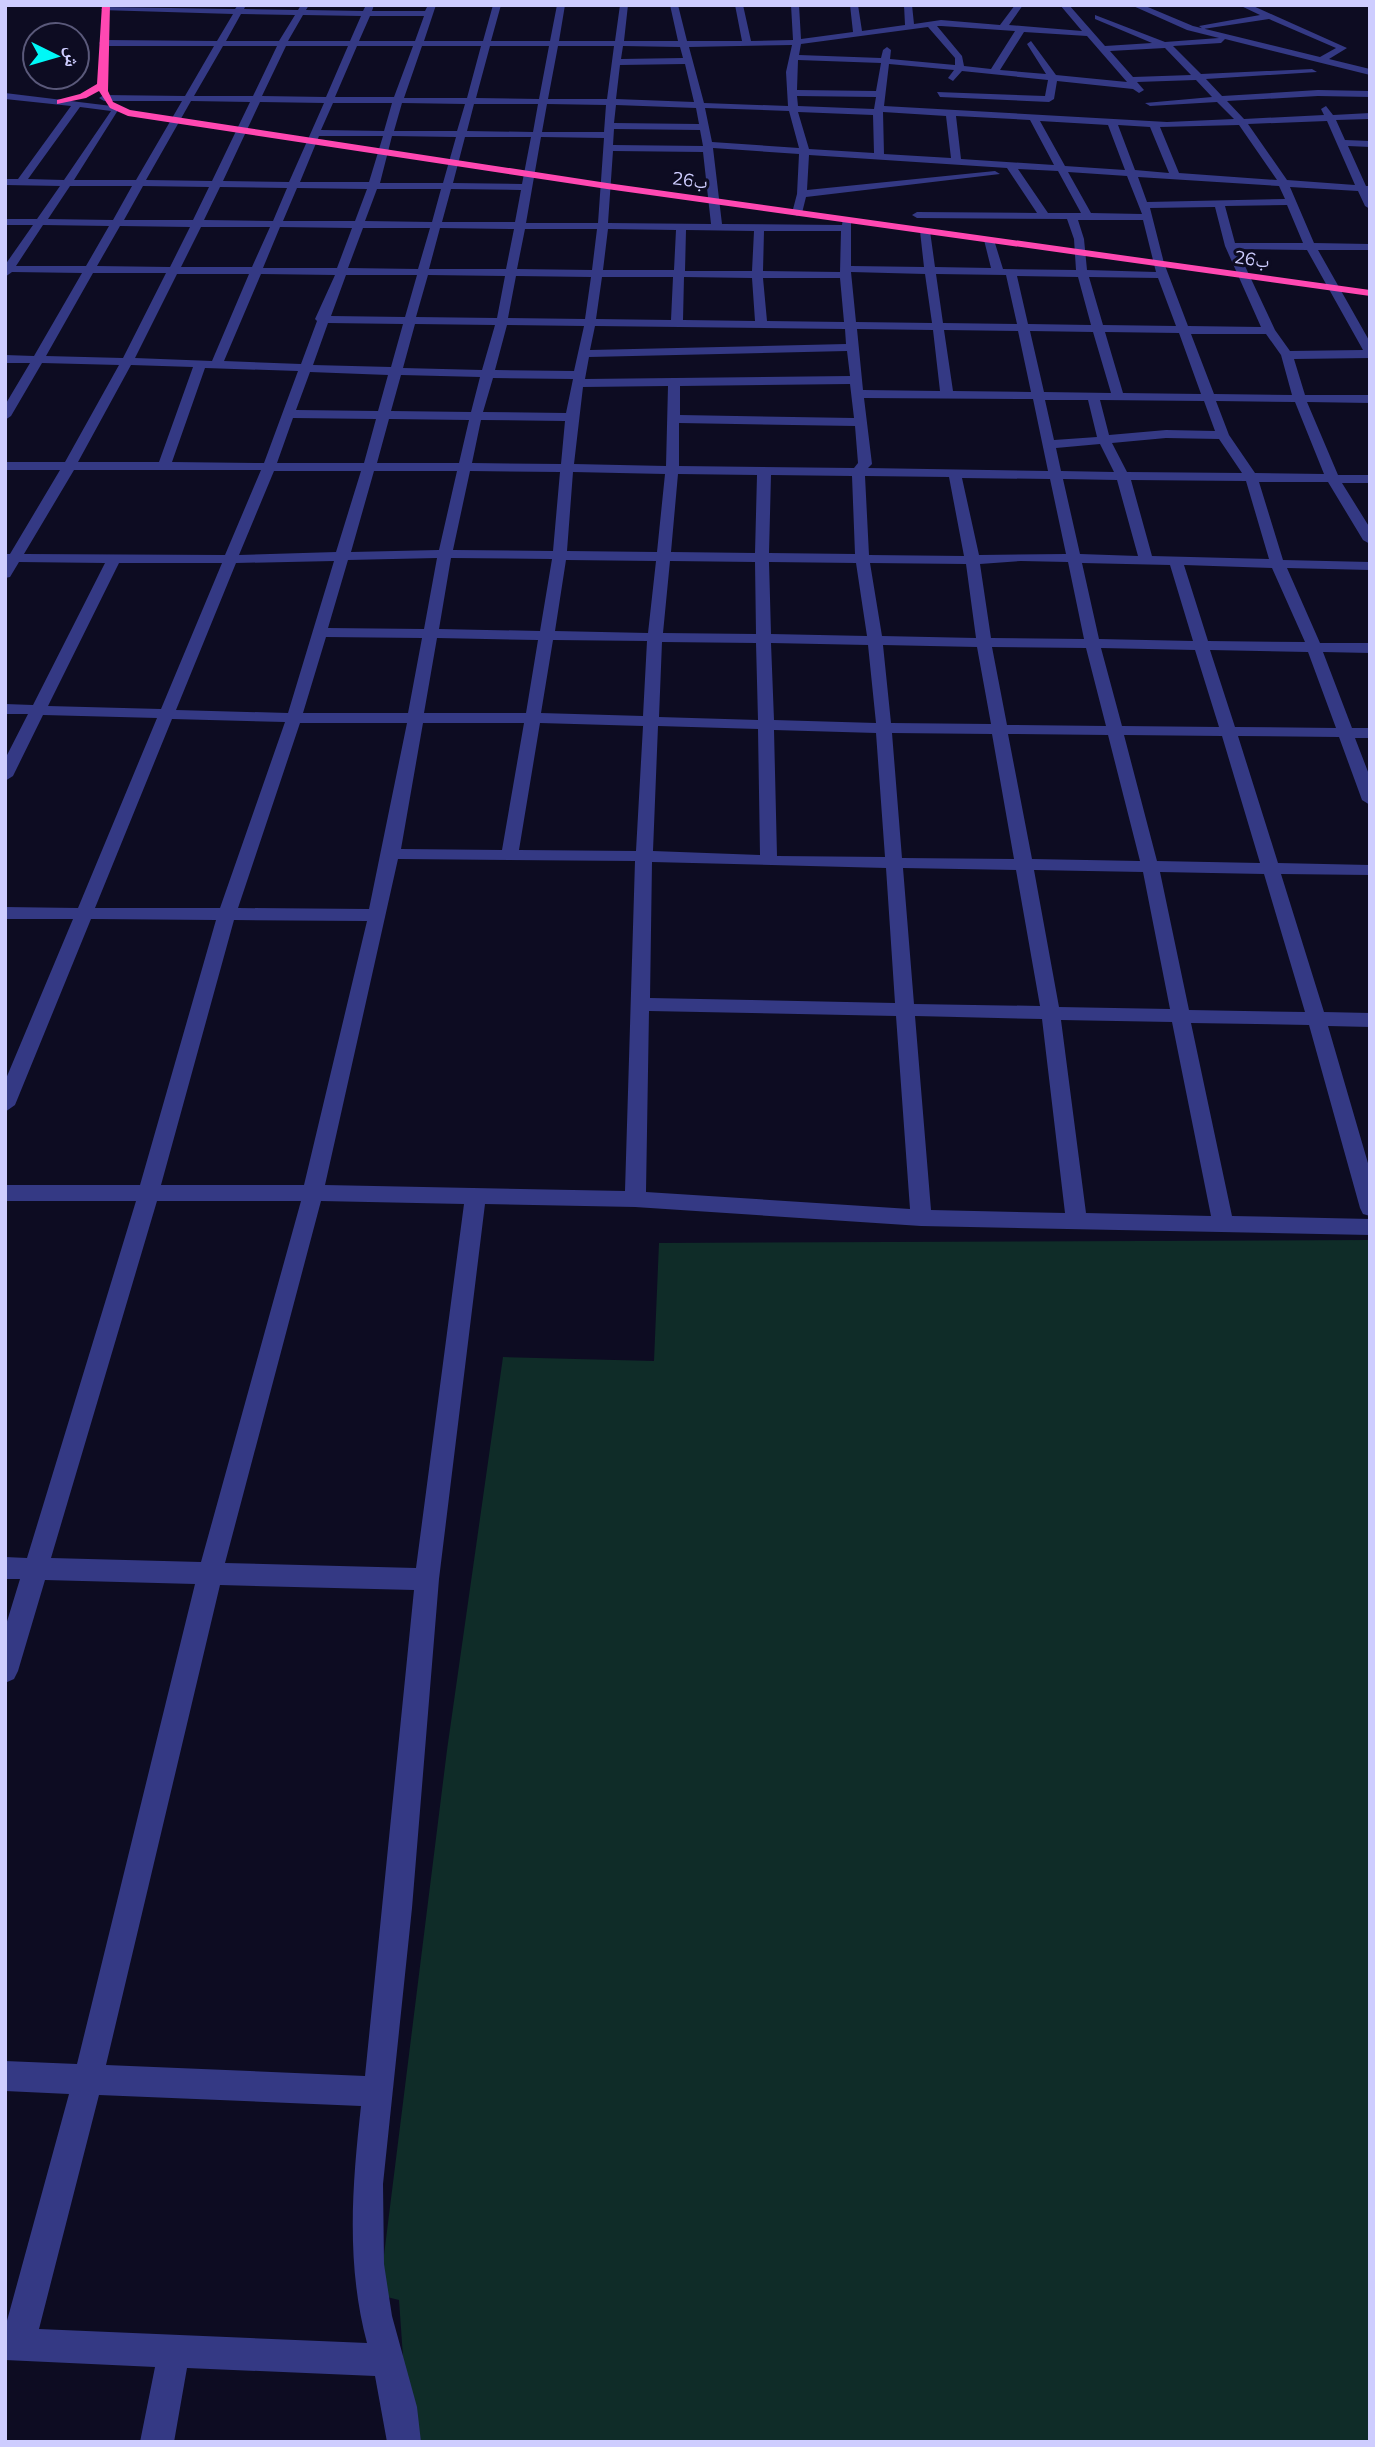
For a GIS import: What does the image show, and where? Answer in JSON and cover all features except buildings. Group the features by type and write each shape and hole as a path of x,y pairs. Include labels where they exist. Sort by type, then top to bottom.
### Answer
{"highway":[{"path":"105,7 102,85 104,97 115,109"},
{"path":"60,102 83,96 102,85"},
{"name":"26ب","path":"115,109 241,131 314,138 454,163 527,180 607,186 797,213 846,224 920,230 1079,251 1160,269 1245,275 1370,293"}],"street":[{"path":"5,1671 38,1569 148,1195 227,914 294,718 369,467 497,5"},
{"path":"389,2360 12,2345 88,2080 210,1573 313,1193 391,855 445,554 476,416 502,321 551,45 561,5"},
{"path":"510,855 549,634 560,555 572,417 581,379 603,226 611,102 624,5"},
{"path":"674,5 681,45 688,61 704,127 717,226"},
{"path":"739,5 747,44"},
{"path":"795,5 797,42 791,72 793,110 804,150 802,194 797,213"},
{"path":"854,5 858,35"},
{"path":"908,5 910,28"},
{"path":"1003,27 1020,5"},
{"path":"1064,5 1167,125"},
{"path":"1243,5 1343,48 1319,61"},
{"path":"5,1105 269,466 356,225 374,184 398,100 431,9 105,7"},
{"path":"1077,20 1140,7 1190,28 1370,72"},
{"path":"164,21 172,8"},
{"path":"5,416 240,8"},
{"path":"5,574 10,558 70,465 126,360 216,183 283,42 303,9"},
{"path":"217,363 368,9"},
{"path":"936,24 949,14"},
{"path":"1190,28 1267,16"},
{"path":"1098,17 1168,46 1216,99 1241,121 1285,184 1310,246 1370,354 1287,355"},
{"path":"926,113 960,68 959,58 936,24"},
{"path":"103,43 747,44 797,42 936,24 1090,34"},
{"path":"994,72 1021,29"},
{"path":"149,43 158,31"},
{"path":"621,31 633,31"},
{"path":"667,31 678,31"},
{"path":"879,156 878,111 889,31"},
{"path":"1087,45 1168,46 1234,38"},
{"path":"1013,43 1045,44"},
{"path":"940,94 1049,99 1053,78 1031,44"},
{"path":"795,57 886,61 1053,78 1133,83 1311,72"},
{"path":"1304,57 1341,143 1365,189 1370,206"},
{"path":"1165,58 1178,58"},
{"path":"1112,60 1125,60"},
{"path":"617,62 688,61"},
{"path":"793,93 882,94"},
{"path":"1150,103 1318,93 1370,94"},
{"path":"5,96 115,109 6,271"},
{"path":"104,97 611,102 926,113 1154,125 1370,116"},
{"path":"21,182 78,104"},
{"path":"951,115 956,162"},
{"path":"1034,119 1088,217"},
{"path":"1112,123 1148,217 1160,269 1223,435 1251,477 1269,544 1314,648 1370,800"},
{"path":"1154,125 1176,177"},
{"path":"314,138 388,134 537,135 704,127"},
{"path":"1341,143 1370,144"},
{"path":"608,148 804,150 1012,169 1060,169 1365,189"},
{"path":"911,158 947,394"},
{"path":"916,199 1012,169"},
{"path":"1012,169 1045,217"},
{"path":"5,182 449,185 527,180"},
{"path":"802,194 916,199 997,216 1148,217"},
{"path":"1143,205 1293,202"},
{"path":"1219,203 1230,246 1269,331 1287,355 1300,400 1334,479 1370,540"},
{"path":"997,216 1002,242"},
{"path":"1072,217 1082,272 1118,397"},
{"path":"5,222 681,227 846,224 845,272 850,347 865,464 858,472 862,559 876,641 884,728 903,1011 922,1218"},
{"path":"677,323 681,227"},
{"path":"759,227 757,274 768,325 760,365"},
{"path":"989,240 1005,272 1021,328 1093,645 1150,866 1223,1224"},
{"path":"1230,246 1370,247"},
{"path":"6,271 91,269 757,274 1160,269"},
{"path":"321,319 1269,331"},
{"path":"5,359 126,360 396,373 674,381 850,347"},
{"path":"585,354 760,365 855,387 947,394 1370,400"},
{"path":"163,466 201,363"},
{"path":"635,1199 644,856 653,723 655,636 672,470 674,381"},
{"path":"1093,396 1104,440 1124,477 1147,562"},
{"path":"286,414 572,417"},
{"path":"674,419 859,422"},
{"path":"1047,445 1166,434 1223,435"},
{"path":"5,466 466,467 1370,479"},
{"path":"764,471 762,557 769,861"},
{"path":"955,473 973,560 984,643 1051,1014 1077,1223"},
{"path":"10,558 231,559 445,554 973,560 1021,557 1074,561 1370,566"},
{"path":"5,776 114,558"},
{"path":"1176,562 1272,868 1370,1208"},
{"path":"318,632 1370,648"},
{"path":"5,709 294,718 535,718 767,726 1370,733"},
{"path":"391,855 644,856 769,861 1370,870"},
{"path":"5,914 377,915"},
{"path":"640,1004 1370,1020"},
{"path":"5,1193 313,1193 635,1199 922,1218 1370,1227"},
{"path":"404,2442 389,2360 376,2316 368,2264 368,2184 427,1579 475,1198"},
{"path":"5,1568 427,1579"},
{"path":"5,2076 378,2092"},
{"path":"157,2442 174,2351"}],"green space":[{"path":"1370,1240 1370,2442 409,2442 399,2300 379,2295 447,1750 503,1357 654,1361 659,1243"}]}
